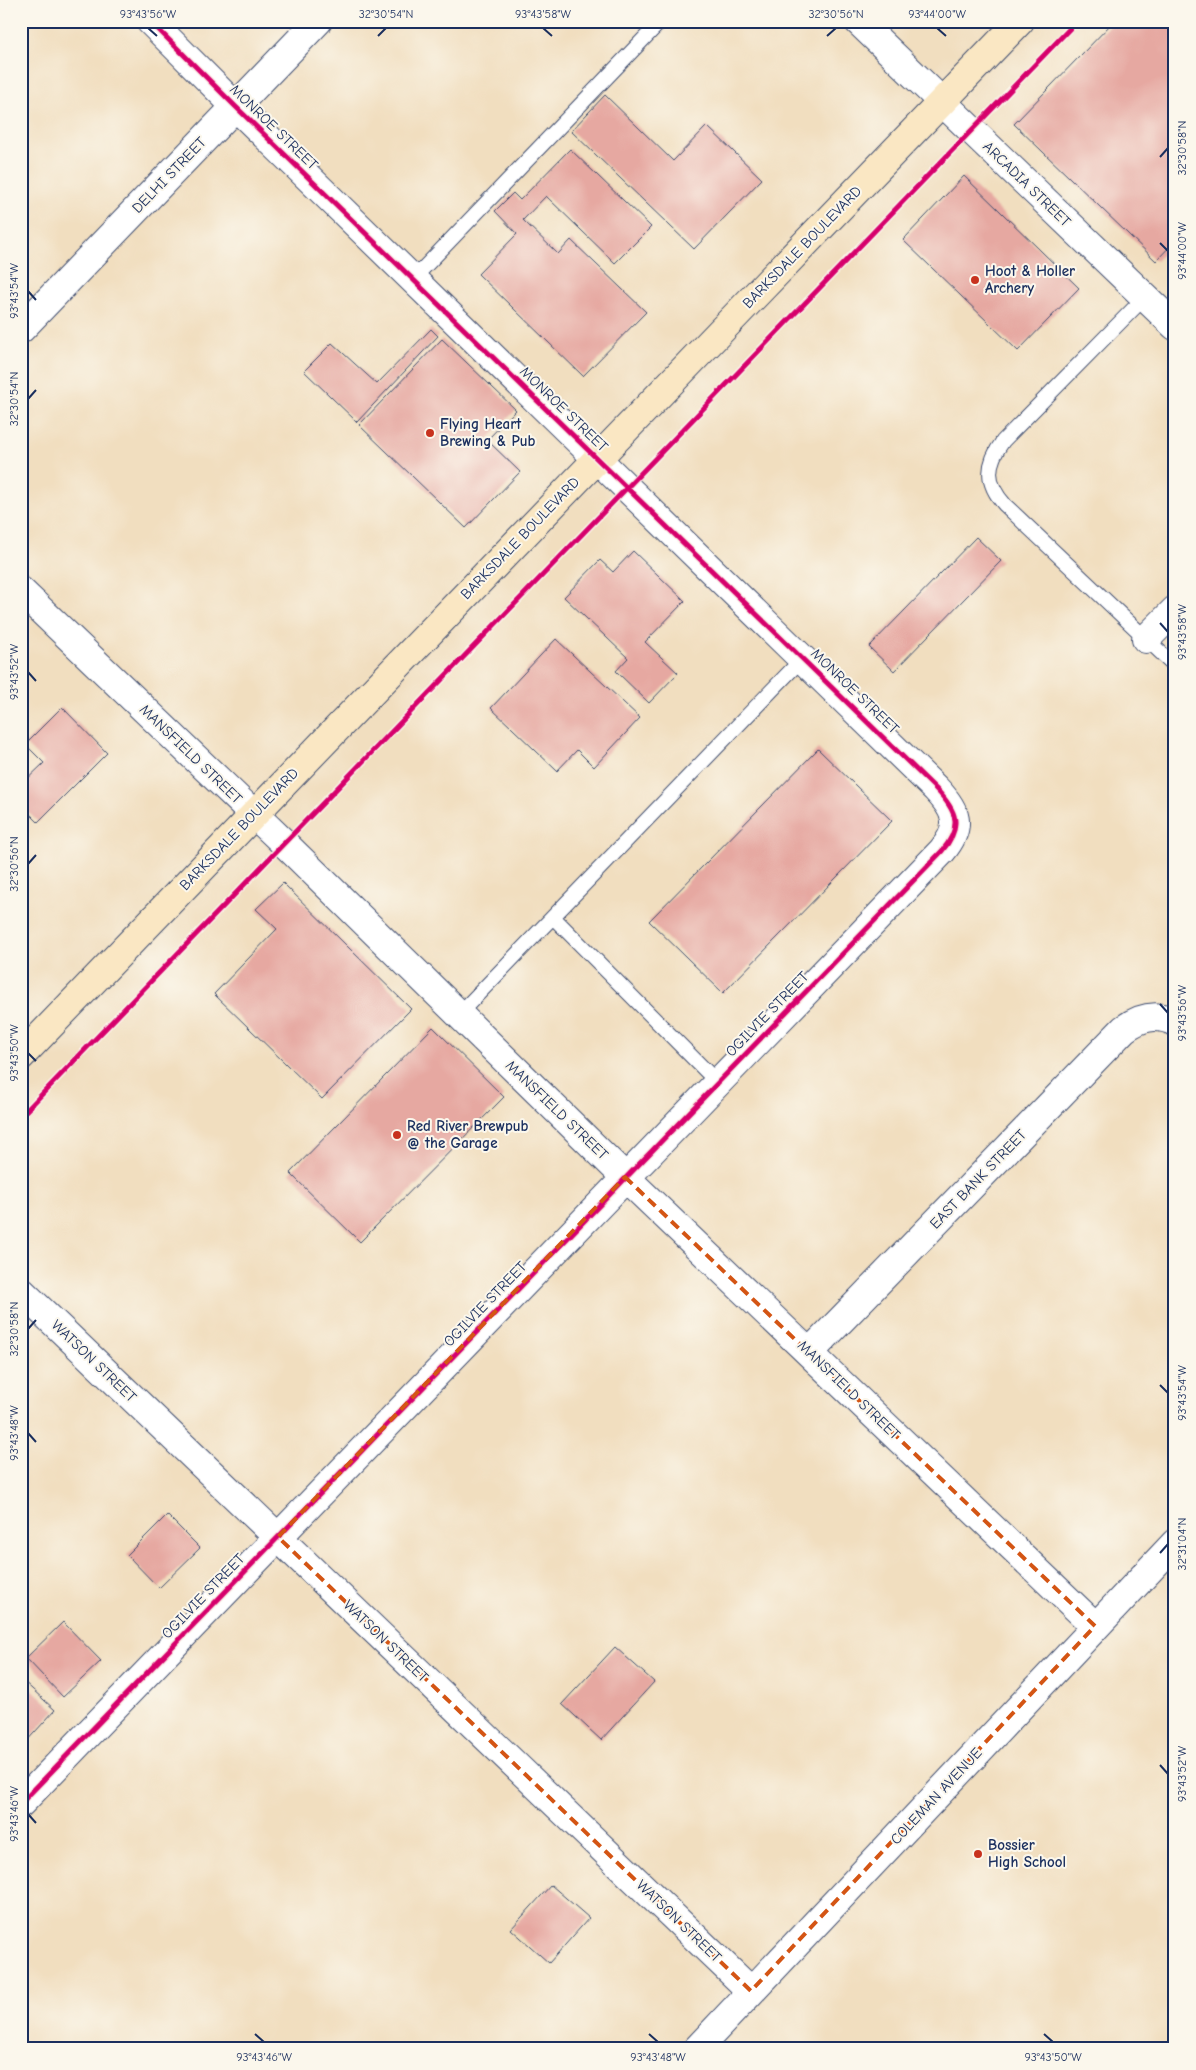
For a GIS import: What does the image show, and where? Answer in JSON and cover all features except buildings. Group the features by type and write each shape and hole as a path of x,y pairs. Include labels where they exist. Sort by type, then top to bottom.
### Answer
{"main road":[{"name":"BARKSDALE BOULEVARD","path":"21,1056 1020,21"}],"street":[{"name":"MONROE STREET","path":"150,21 936,788 952,808 955,818"},
{"name":"DELHI STREET","path":"21,329 318,21"},
{"name":"ARCADIA STREET","path":"858,21 941,103 1175,326"},
{"name":"MANSFIELD STREET","path":"21,591 254,814 625,1177 1095,1626"},
{"path":"1146,639 1173,616"},
{"name":"OGILVIE STREET","path":"21,1803 942,851 951,840 955,830 955,818"},
{"name":"EAST BANK STREET","path":"810,1352 1114,1038 1132,1022 1144,1017 1164,1019"},
{"name":"WATSON STREET","path":"21,1291 751,1991"},
{"name":"COLEMAN AVENUE","path":"697,2049 1175,1543"}],"lane":[{"path":"413,279 661,21"},
{"path":"1145,297 1003,440 995,451 991,462 990,474 992,486 1005,505 1175,666"},
{"path":"459,1014 803,658"},
{"path":"553,917 718,1082"}],"highlighted area":[{"path":"625,1177 1095,1626 751,1991 278,1537"}],"cycle path":[{"path":"21,1803 942,851 949,842 955,826 955,819 949,804 936,789 150,21"},
{"path":"21,1116 1077,21"}],"place":[{"name":"Hoot & Holler Archery","path":"975,280"},
{"name":"Flying Heart Brewing & Pub","path":"430,433"},
{"name":"Red River Brewpub @ the Garage","path":"397,1135"},
{"name":"Bossier High School","path":"978,1854"}]}
